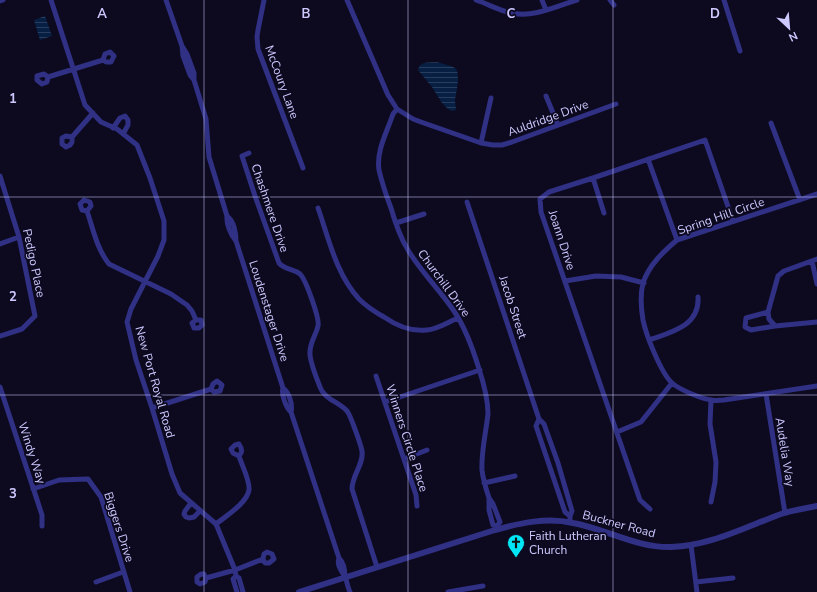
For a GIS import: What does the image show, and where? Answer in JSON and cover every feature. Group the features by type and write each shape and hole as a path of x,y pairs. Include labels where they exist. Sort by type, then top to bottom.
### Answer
{"street":[{"name":"New Port Royal Road","path":"52,0 85,105 101,122 123,134 137,145 150,178 164,221 164,240 158,256 131,309 127,322 136,360 168,461 180,493 216,524 236,576 239,578 243,592"},
{"name":"Loudenstager Drive","path":"166,0 206,119 209,156 228,216 226,220 236,241 283,388 287,390 292,408 291,412 339,558 344,567 345,577 350,592"},
{"name":"McCoury Lane","path":"264,0 257,37 258,49 303,168"},
{"name":"Auldridge Drive","path":"347,0 388,95 397,108 417,121 493,145 512,142 616,104"},
{"path":"476,0 510,13 520,14 532,14 576,0"},
{"path":"542,0 546,10"},
{"path":"610,0 614,5"},
{"path":"724,0 740,51"},
{"path":"48,77 103,60"},
{"path":"546,96 558,125"},
{"path":"480,142 491,98"},
{"name":"Churchill Drive","path":"397,108 393,114 379,153 378,162 381,179 401,237 414,260 449,305 466,331 480,370 486,392 488,407 482,470 484,483 489,498 500,522 497,528"},
{"path":"72,137 93,113"},
{"path":"113,128 120,118 125,116 128,120 128,125 123,134"},
{"path":"771,123 794,180 800,200"},
{"name":"Joann Drive","path":"650,508 640,500 541,212 540,199 549,192 705,140 733,221"},
{"name":"Chashmere Drive","path":"249,153 242,156 279,263 282,266 300,274 304,279 318,320 318,326 311,343 310,354 320,388 326,396 348,411 362,451 361,462 353,477 352,489 378,567"},
{"path":"648,159 677,240"},
{"name":"Pedigo Place","path":"0,176 19,237 35,316 22,329 0,336"},
{"path":"593,178 604,214"},
{"name":"Spring Hill Circle","path":"817,194 677,240 652,265 644,282 641,296 643,321 658,361 666,376 672,383 686,391 711,400 724,400 817,386"},
{"name":"Jacob Street","path":"467,202 539,419 544,424 558,463 572,511 571,519"},
{"path":"318,208 335,259 344,280 360,300 369,308 388,320 409,330 429,330 458,318"},
{"path":"88,211 98,246 103,257 109,264 171,294 188,305 196,320"},
{"path":"396,223 424,214"},
{"path":"0,244 19,237"},
{"path":"775,326 769,319 768,312 778,276 784,271 815,260 817,284"},
{"path":"565,281 596,276 621,277 644,282"},
{"path":"649,340 679,329 689,322 698,310 698,297"},
{"path":"768,312 746,318 745,327 751,330 817,322"},
{"path":"385,402 480,370"},
{"name":"Winners Circle Place","path":"376,376 416,495 417,506"},
{"path":"617,432 641,422 672,383"},
{"name":"Windy Way","path":"0,387 42,515 42,526"},
{"path":"152,408 211,389"},
{"name":"Audelia Way","path":"766,394 785,513"},
{"path":"710,502 715,482 716,462 710,424 711,400"},
{"name":"Jacob Street","path":"539,419 536,426 565,512 571,519"},
{"path":"404,459 427,450"},
{"path":"216,524 242,504 249,491 247,479 239,456"},
{"path":"484,483 515,476"},
{"name":"Biggers Drive","path":"33,489 59,480 88,479 101,497 130,592"},
{"path":"191,503 185,511 184,514 186,517 194,517 200,511"},
{"name":"Buckner Road","path":"299,592 497,528 518,524 571,519 584,525 641,543 669,547 691,545 718,538 785,513 817,506"},
{"path":"691,545 697,592"},
{"path":"206,578 234,570 263,559"},
{"path":"96,582 123,572"},
{"name":"New Port Royal Road","path":"236,576 233,580 237,592"},
{"path":"696,582 732,578"},
{"path":"448,592 483,586"}],"water":[{"path":"45,16 52,36 40,40 34,20"},
{"path":"436,62 451,66 457,71 458,78 455,100 456,110 452,111 448,109 442,103 432,87 418,70 422,64"}],"place":[{"name":"Faith Lutheran Church","path":"516,558"}]}
